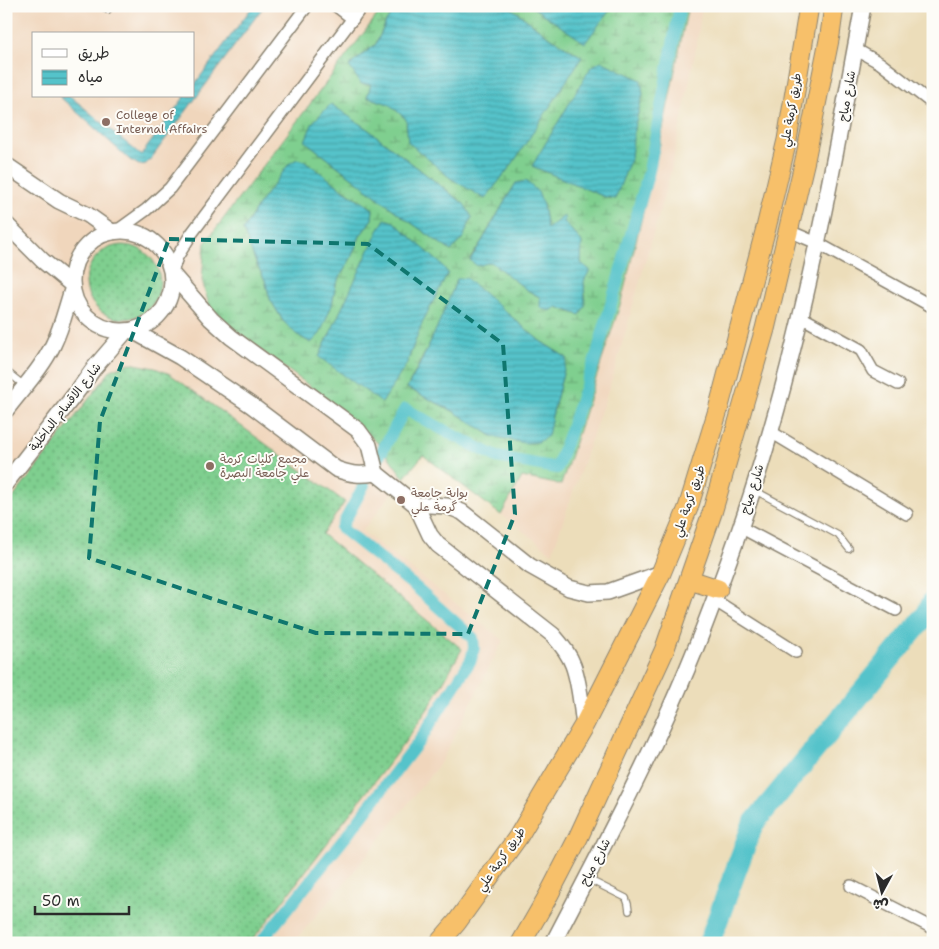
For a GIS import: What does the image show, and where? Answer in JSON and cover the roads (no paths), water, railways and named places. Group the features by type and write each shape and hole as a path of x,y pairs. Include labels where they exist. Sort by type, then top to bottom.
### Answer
{"highway":[{"name":"طريق كرمة علي","path":"439,943 457,922 518,836 584,725 661,573 688,508 718,410 766,228 787,140 809,6"},
{"name":"طريق كرمة علي","path":"521,943 578,838 664,651 690,580 712,513 765,330 806,160 834,6"},
{"path":"690,580 716,595"}],"street":[{"path":"115,232 146,210 170,188 307,6"},
{"path":"336,6 353,19"},
{"path":"172,273 177,258 192,233 362,6"},
{"name":"شارع مياح","path":"553,943 650,755 685,675 740,527 771,432 801,317 842,125 863,6"},
{"path":"855,49 880,63 933,104"},
{"path":"6,165 59,200 115,232"},
{"path":"6,224 43,262 72,287"},
{"path":"789,231 816,243 933,307"},
{"path":"115,232 131,232 144,236 164,254 172,273 172,289 168,304 153,321 129,331 110,330 96,325 85,316 76,304 72,287 72,270 78,256 87,245 99,237 115,232"},
{"path":"172,273 211,318 231,337 358,430 369,445 376,473 416,505 430,535 438,545 553,635 564,648 578,680 584,725"},
{"path":"6,410 53,346 72,287"},
{"path":"801,317 862,350 873,371 898,384"},
{"path":"129,331 180,357 251,405 336,469 349,474 376,473"},
{"name":"شارع الاقسام الداخلية","path":"6,483 80,389 94,368 129,331"},
{"path":"771,432 907,514"},
{"path":"416,505 447,506 462,512 530,566 570,588 589,593 608,592 661,573"},
{"path":"740,527 896,610"},
{"path":"716,595 796,652"},
{"path":"851,886 933,928"}],"lane":[{"path":"102,6 108,10"},
{"path":"6,371 25,386"},
{"path":"752,489 838,535 849,549"},
{"path":"586,878 626,898 629,910"}],"water":[{"path":"253,6 264,6 146,164 139,165 130,160 61,98 72,98 141,155 184,98 195,98 195,84"},
{"path":"400,6 509,6 545,34 582,57 513,163 485,199 450,178 408,142 406,119 389,104 367,97 371,84 361,84 349,66 376,44 387,20"},
{"path":"531,6 613,6 585,43"},
{"path":"601,61 641,80 643,94 634,129 631,158 615,199 605,197 532,166 591,67"},
{"path":"331,104 370,131 464,204 472,217 463,238 451,251 403,217 305,141 313,122"},
{"path":"297,159 305,161 373,209 372,219 360,236 351,258 336,284 332,305 320,334 311,343 296,334 283,321 270,299 265,280 243,230 259,204 289,164"},
{"path":"526,181 538,192 543,205 547,229 564,216 565,223 582,242 581,263 590,270 584,281 585,306 580,315 557,307 550,311 540,308 540,297 527,290 491,262 477,266 470,260 516,183"},
{"path":"385,219 394,222 441,264 448,273 423,321 406,365 382,403 319,357"},
{"path":"466,278 540,341 567,358 548,436 538,442 524,443 492,436 453,411 407,388 428,348 457,279"}],"waterway":[{"path":"376,462 405,409 497,457 557,468 596,357 649,171 680,6"},
{"path":"260,943 348,834 420,740 471,660 474,648 473,638 418,589 341,528 364,485"},
{"path":"709,943 753,824 927,614 933,601"}],"place":[{"name":"College of Internal Affairs","path":"106,122"},
{"name":"مجمع كليات كرمة علي جامعة البصرة","path":"210,466"},
{"name":"بوابة جامعة گرمة علي","path":"401,500"}]}
